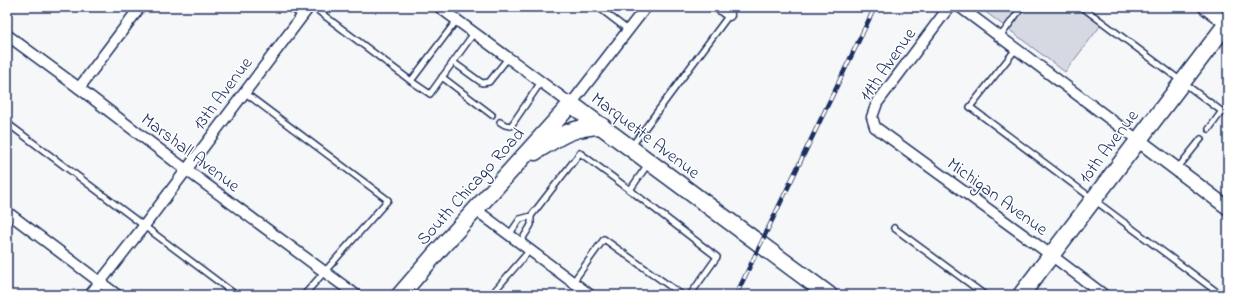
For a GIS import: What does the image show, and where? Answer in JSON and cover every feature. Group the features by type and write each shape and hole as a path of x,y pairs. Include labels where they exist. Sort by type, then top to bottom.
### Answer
{"main road":[{"name":"10th Avenue","path":"1021,295 1182,81 1228,23"},
{"name":"Marquette Avenue","path":"571,104 829,295"},
{"name":"South Chicago Road","path":"400,295 571,104"},
{"path":"516,165 562,135 579,128 602,126"}],"street":[{"path":"79,88 140,7"},
{"name":"13th Avenue","path":"90,295 144,226 309,7"},
{"name":"Marquette Avenue","path":"439,7 571,104"},
{"path":"571,104 646,7"},
{"path":"718,7 729,15"},
{"name":"11th Avenue","path":"873,123 873,113 879,99 949,7"},
{"path":"960,7 1228,208"},
{"path":"1205,7 1228,23"},
{"name":"Marshall Avenue","path":"7,35 186,170 356,295"},
{"name":"Michigan Avenue","path":"873,123 877,129 1104,295"},
{"path":"476,210 590,295"},
{"path":"7,212 117,295"}],"lane":[{"path":"290,7 302,16"},
{"path":"313,7 411,82 430,94 474,34"},
{"path":"598,7 628,30"},
{"path":"1000,37 1022,7"},
{"path":"1082,7 1228,116"},
{"path":"631,148 729,15"},
{"path":"411,82 457,20"},
{"path":"1016,49 970,107 1221,295"},
{"path":"453,62 482,82 489,82 508,58"},
{"path":"442,77 492,115"},
{"path":"500,122 511,126 541,82"},
{"path":"244,92 388,200 304,295"},
{"path":"1209,128 1222,112"},
{"path":"7,123 236,295"},
{"path":"1177,169 1201,139"},
{"path":"509,235 520,219 531,216 580,153 717,257 690,295"},
{"path":"630,190 650,162"},
{"path":"520,243 531,225 531,216"},
{"path":"894,228 985,295"},
{"path":"573,282 604,238 682,295"},
{"path":"491,295 530,250"}],"shaded area":[{"path":"979,7 1078,7 1101,25 1065,72"}],"railway":[{"path":"736,295 875,7"}]}
